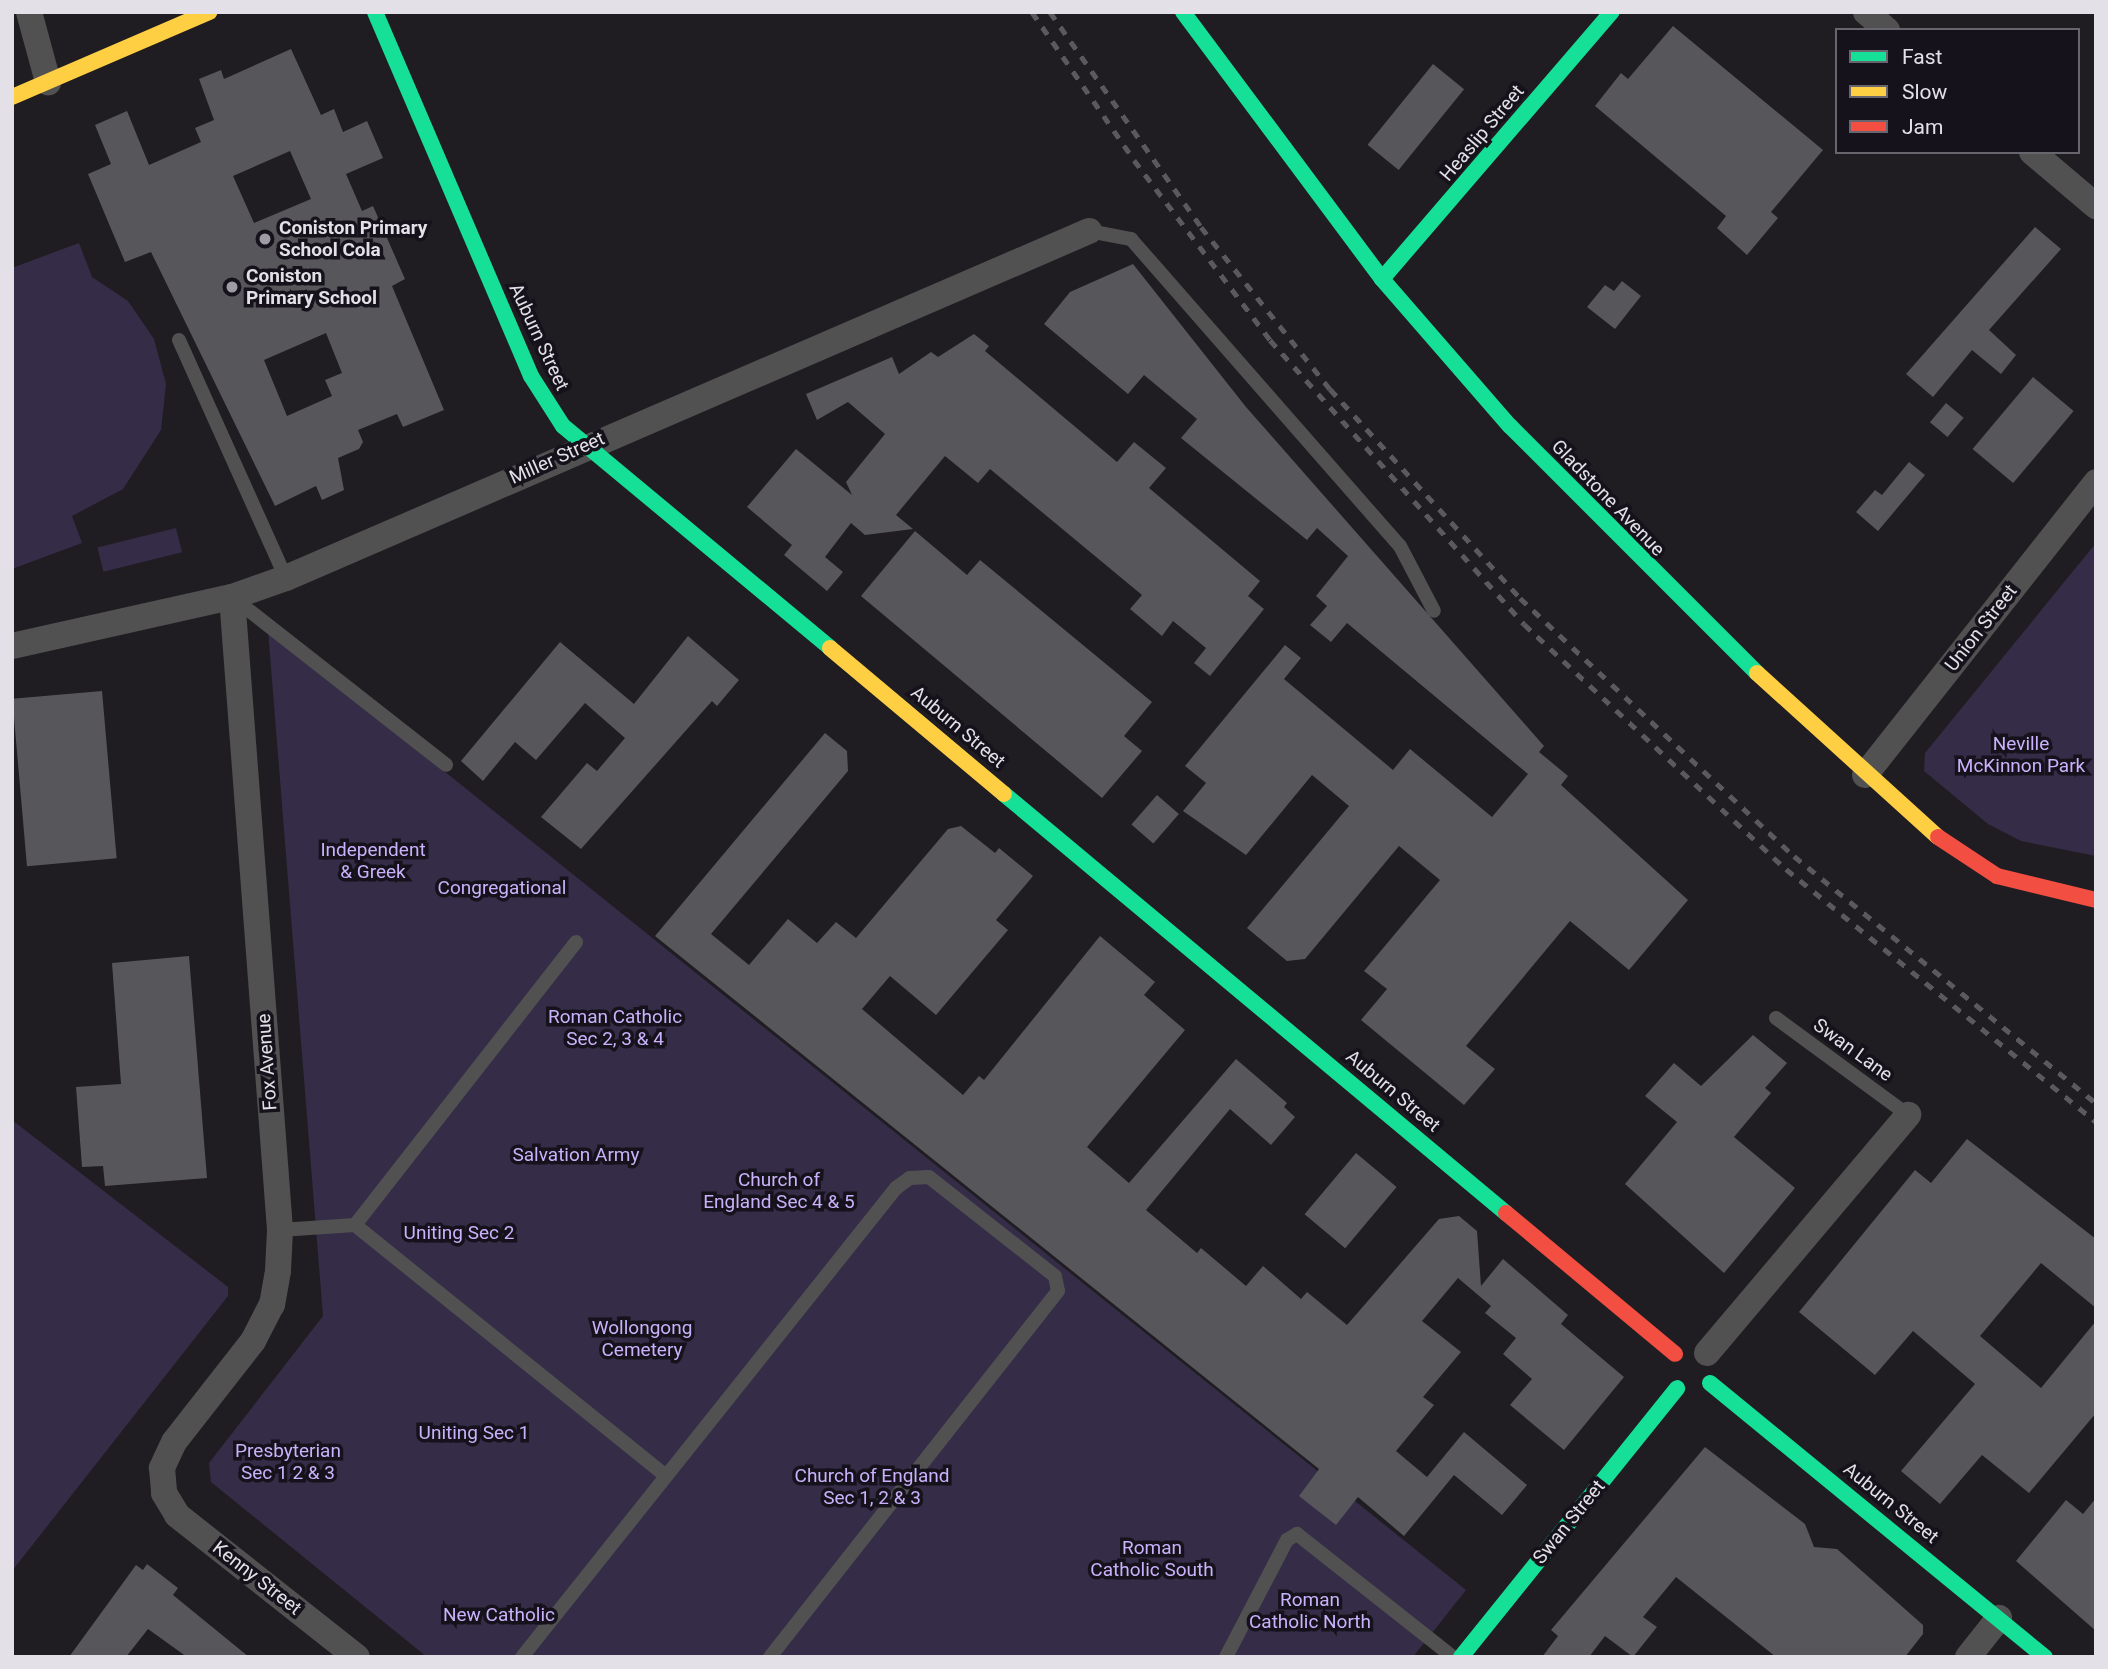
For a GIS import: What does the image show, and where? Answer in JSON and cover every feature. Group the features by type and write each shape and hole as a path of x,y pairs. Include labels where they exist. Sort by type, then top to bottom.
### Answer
{"street":[{"path":"29,12 48,82"},
{"path":"12,97 209,12"},
{"name":"Auburn Street","path":"375,12 531,376 547,406 587,445 1675,1354"},
{"name":"Gladstone Avenue","path":"1184,12 1382,279 1598,520 1865,775 1976,866 2019,883 2096,900"},
{"name":"Heaslip Street","path":"1382,279 1612,12"},
{"path":"1866,12 1885,28"},
{"path":"2034,154 2096,206"},
{"name":"Miller Street","path":"12,646 232,597 286,578 587,445 1089,231"},
{"name":"Union Street","path":"1865,775 2096,482"},
{"name":"Fox Avenue","path":"164,1493 162,1468 174,1442 253,1341 272,1304 280,1230 232,597"},
{"path":"1707,1353 1908,1115"},
{"path":"1688,1347 1707,1353 1715,1369 1710,1383 1690,1393 1677,1388 1669,1367 1675,1354 1688,1347"},
{"name":"Auburn Street","path":"1710,1383 2045,1657"},
{"name":"Swan Street","path":"1461,1657 1677,1388"},
{"name":"Kenny Street","path":"164,1493 177,1516 357,1657"},
{"path":"1968,1657 1999,1618"}],"lane":[{"path":"1089,231 1131,239 1138,246 1400,546 1434,611"},
{"path":"179,340 286,578"},
{"path":"232,597 446,765"},
{"path":"355,1225 576,942"},
{"name":"Swan Lane","path":"1776,1018 1908,1115"},
{"path":"522,1657 896,1188 911,1178 929,1177 1055,1276 1058,1291 1049,1307 770,1657"},
{"path":"280,1230 355,1225 665,1475"},
{"path":"1226,1657 1287,1540 1297,1534 1453,1657"}],"green space":[{"path":"79,243 92,277 128,301 154,339 166,384 161,430 123,489 72,516 82,543 12,569 12,268"},
{"path":"176,528 182,552 103,572 97,548"},
{"name":"Neville McKinnon Park","path":"2096,543 2096,856 2021,841 1988,824 1924,771 1925,753"},
{"name":"Wollongong Cemetery","path":"268,630 1466,1590 1413,1657 427,1657 211,1482 209,1463 323,1316"},
{"path":"12,1120 228,1287 228,1296 12,1571"}],"building":[{"path":"1673,26 1823,150 1771,212 1778,218 1747,255 1717,228 1726,216 1595,106 1621,73 1628,79"},
{"path":"291,49 321,115 334,109 343,132 367,121 383,158 346,174 362,211 373,206 405,279 392,286 444,410 403,427 397,414 358,430 363,442 359,449 338,458 344,490 322,500 316,486 275,506 151,252 125,262 88,174 111,164 95,125 127,111 149,165 201,142 195,128 214,120 199,79 221,70 224,79","holes":["290,151 311,199 254,223 233,176","326,333 342,373 325,380 332,396 287,416 264,360"]},
{"path":"1433,64 1464,89 1399,170 1368,145"},
{"path":"2035,227 2061,249 1989,330 2016,355 2001,374 1972,350 1933,397 1906,374"},
{"path":"1133,264 1246,407 1544,746 1539,752 1568,776 1561,785 1688,900 1629,970 1570,921 1466,1046 1495,1069 1464,1105 1361,1020 1387,989 1364,971 1440,880 1399,846 1305,959 1287,961 1247,928 1349,806 1312,775 1246,855 1183,811 1206,783 1185,766 1285,645 1301,658 1284,679 1393,770 1410,749 1492,817 1528,774 1347,623 1331,642 1310,625 1327,606 1316,596 1348,556 1317,528 1307,540 1181,438 1197,419 1144,375 1128,394 1044,324 1070,292"},
{"path":"1622,281 1641,296 1615,329 1587,307 1605,285 1614,291"},
{"path":"974,334 989,346 985,351 1117,462 1134,442 1166,468 1149,488 1260,581 1248,596 1264,609 1210,676 1194,663 1206,648 1173,621 1162,636 1130,609 1142,595 990,469 978,483 945,456 896,515 913,529 865,535 851,523 825,557 843,572 827,591 784,555 792,545 747,507 796,449 852,495 846,482 885,434 848,402 817,420 806,394 892,357 899,374 931,352 938,357"},
{"path":"2033,377 2074,411 2013,483 1973,449"},
{"path":"1946,403 1964,418 1948,437 1930,422"},
{"path":"1909,462 1925,475 1878,531 1856,512 1875,490 1882,495"},
{"path":"915,531 967,575 980,560 1152,702 1124,736 1142,751 1102,798 861,596"},
{"path":"688,636 739,680 717,706 712,701 581,849 541,817 587,763 597,771 625,738 585,703 536,760 515,742 483,781 461,761 560,642 634,704"},
{"path":"102,691 117,858 27,866 12,699"},
{"path":"825,733 847,751 848,771 711,934 749,965 788,919 817,943 836,922 856,938 948,829 961,826 995,853 999,848 1033,876 996,920 1008,930 936,1015 890,976 862,1009 963,1095 979,1076 984,1080 1100,936 1155,982 1144,995 1185,1030 1087,1147 1129,1183 1236,1059 1287,1103 1284,1107 1295,1117 1271,1145 1230,1109 1146,1210 1197,1253 1201,1248 1246,1286 1263,1266 1301,1299 1307,1292 1347,1325 1439,1219 1459,1216 1477,1231 1481,1286 1503,1259 1568,1315 1561,1324 1624,1377 1564,1450 1510,1405 1532,1379 1503,1354 1516,1338 1485,1313 1491,1306 1458,1278 1422,1321 1461,1352 1423,1397 1434,1405 1396,1451 1427,1477 1464,1432 1527,1485 1502,1515 1454,1475 1404,1536 1358,1497 1336,1525 1299,1496 1319,1469 655,936"},
{"path":"1157,795 1179,814 1153,843 1131,824"},
{"path":"189,956 207,1178 105,1186 103,1166 82,1167 76,1087 121,1084 112,963"},
{"path":"1753,1035 1787,1063 1765,1088 1771,1093 1734,1137 1795,1188 1724,1273 1625,1184 1677,1122 1645,1096 1674,1063 1701,1086"},
{"path":"1967,1139 2096,1239 2096,1308 2041,1263 1980,1336 2041,1388 2096,1321 2096,1413 2029,1493 1982,1455 1940,1504 1901,1471 1975,1384 1913,1331 1875,1375 1799,1312 1915,1170 1931,1183"},
{"path":"1356,1153 1397,1187 1345,1248 1305,1214"},
{"path":"1705,1447 1805,1524 1814,1547 1837,1549 1923,1625 1923,1634 1905,1657 1776,1657 1676,1577 1643,1617 1657,1627 1633,1657 1605,1636 1589,1657 1542,1657 1558,1636 1551,1630"},
{"path":"2096,1498 2096,1631 2016,1561 2066,1500 2083,1514"},
{"path":"147,1564 178,1588 173,1595 249,1657 187,1657 148,1629 126,1657 69,1657 136,1565 143,1570"}],"railway":[{"path":"1032,12 1134,160 1270,340 1524,624 1786,869 2096,1122"},
{"path":"1050,12 1201,227 1330,389 1520,598 1794,856 2096,1103"}],"traffic: fast":[{"path":"375,12 531,376 563,426 830,648"},
{"path":"1183,12 1382,279 1510,426 1757,673"},
{"path":"1382,279 1612,12"},
{"path":"1004,794 1506,1213"},
{"path":"1710,1383 2045,1657"},
{"path":"1461,1657 1677,1388"}],"traffic: slow":[{"path":"12,97 209,12"},
{"path":"830,648 1004,794"},
{"path":"1757,673 1938,837"}],"traffic: jam":[{"path":"1938,837 1997,876 2096,900"},
{"path":"1506,1213 1675,1354"}],"place":[{"name":"Coniston Primary School Cola","path":"265,239"},
{"name":"Coniston Primary School","path":"232,287"}],"park label":[{"name":"Independent & Greek","path":"373,861"},
{"name":"Congregational","path":"502,888"},
{"name":"Roman Catholic Sec 2, 3 & 4","path":"615,1028"},
{"name":"Salvation Army","path":"576,1155"},
{"name":"Church of England Sec 4 & 5","path":"779,1191"},
{"name":"Uniting Sec 2","path":"459,1233"},
{"name":"Uniting Sec 1","path":"474,1433"},
{"name":"Presbyterian Sec 1 2 & 3","path":"288,1462"},
{"name":"Church of England Sec 1, 2 & 3","path":"872,1487"},
{"name":"Roman Catholic South","path":"1152,1559"},
{"name":"Roman Catholic North","path":"1310,1611"},
{"name":"New Catholic","path":"499,1615"}]}
